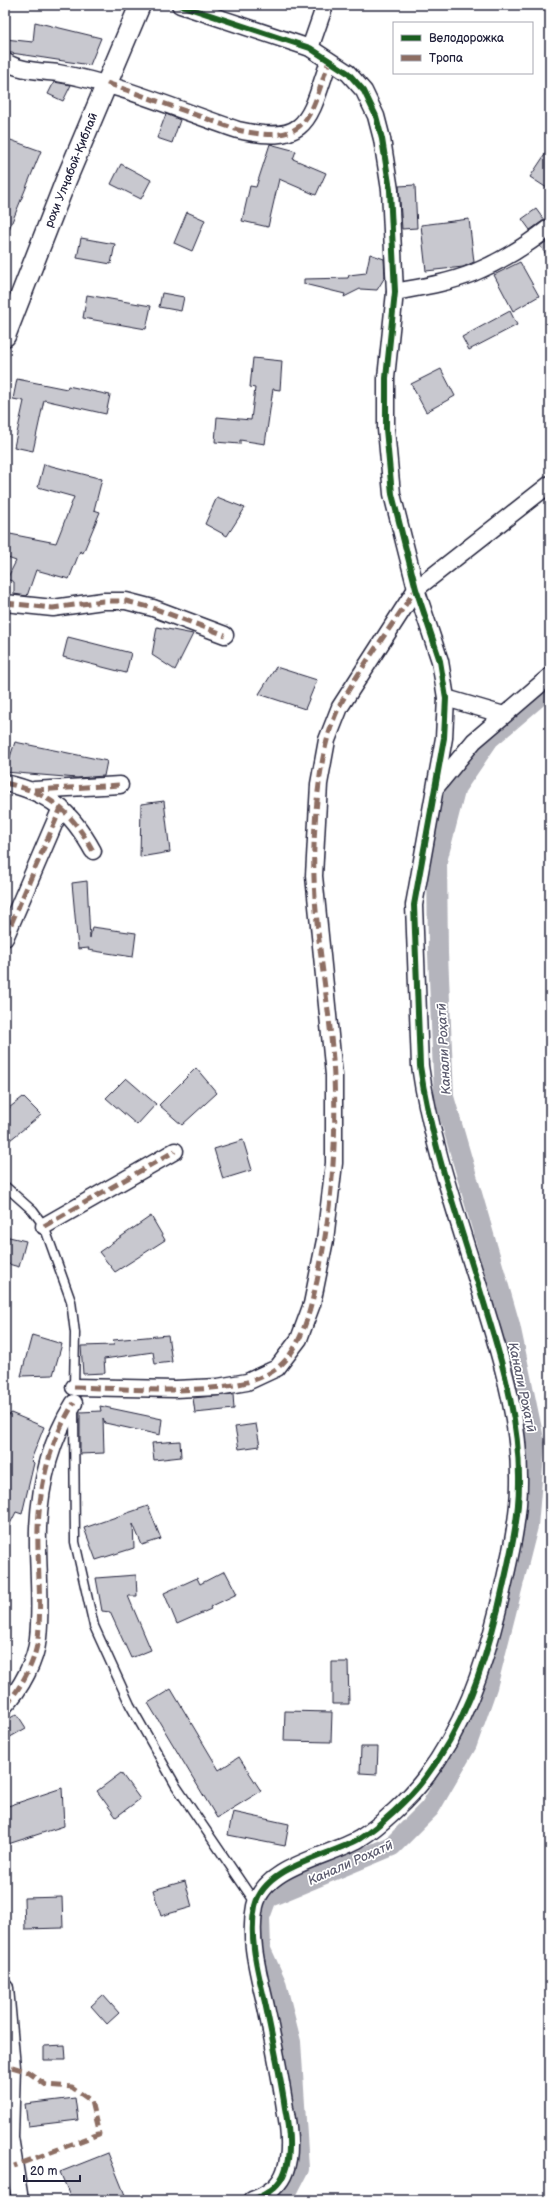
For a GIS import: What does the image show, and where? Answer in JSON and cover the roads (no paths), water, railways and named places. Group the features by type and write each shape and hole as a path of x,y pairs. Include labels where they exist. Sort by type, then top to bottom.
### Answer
{"street":[{"name":"роҳи Улҷабой-Қиблаӣ","path":"5,336 66,180 140,5"},
{"path":"180,5 310,48 348,73 364,91 376,116 382,140 390,190 395,292 386,378 386,429 392,494 416,589 440,660 446,698 444,738 414,905 420,1066 423,1089 438,1148 508,1382 518,1462 519,1483 515,1523 489,1643 470,1702 450,1739 425,1778 407,1800 361,1838 284,1870 271,1881 256,1904 255,1952 280,2074 287,2118 289,2154 281,2180 260,2197 252,2200"},
{"path":"310,48 325,5"},
{"path":"5,61 13,65 33,70 107,83 238,130 259,134 277,135 299,128 307,118 329,61"},
{"path":"395,292 442,282 473,273 504,258 550,227"},
{"path":"74,1387 175,1389 218,1387 246,1382 277,1368 299,1339 312,1304 326,1240 334,1163 334,1075 314,876 319,784 327,740 340,706 416,589 550,484"},
{"path":"5,602 53,608 103,601 126,601 153,608 225,635"},
{"path":"435,789 474,740 550,676"},
{"path":"446,698 504,715"},
{"path":"5,783 32,790 49,798 72,818 93,851"},
{"path":"32,790 120,785"},
{"path":"5,938 61,808"},
{"path":"44,1226 175,1151"},
{"path":"5,1705 12,1698 27,1675 38,1639 38,1528 41,1492 50,1453 61,1423 74,1404"},
{"path":"5,1988 9,2067 10,2137 20,2200"}],"lane":[{"path":"5,1186 33,1211 44,1226 71,1301 75,1332 75,1542 94,1626 130,1705 176,1786 256,1904"}],"waterway":[{"name":"Канали Роҳатӣ","path":"283,2200 299,2169 291,2042 276,1983 261,1950 260,1917 267,1898 392,1846 430,1808 467,1744 487,1687 528,1526 535,1444 510,1325 444,1097 438,953 437,861 456,787 489,739 550,687"}]}
